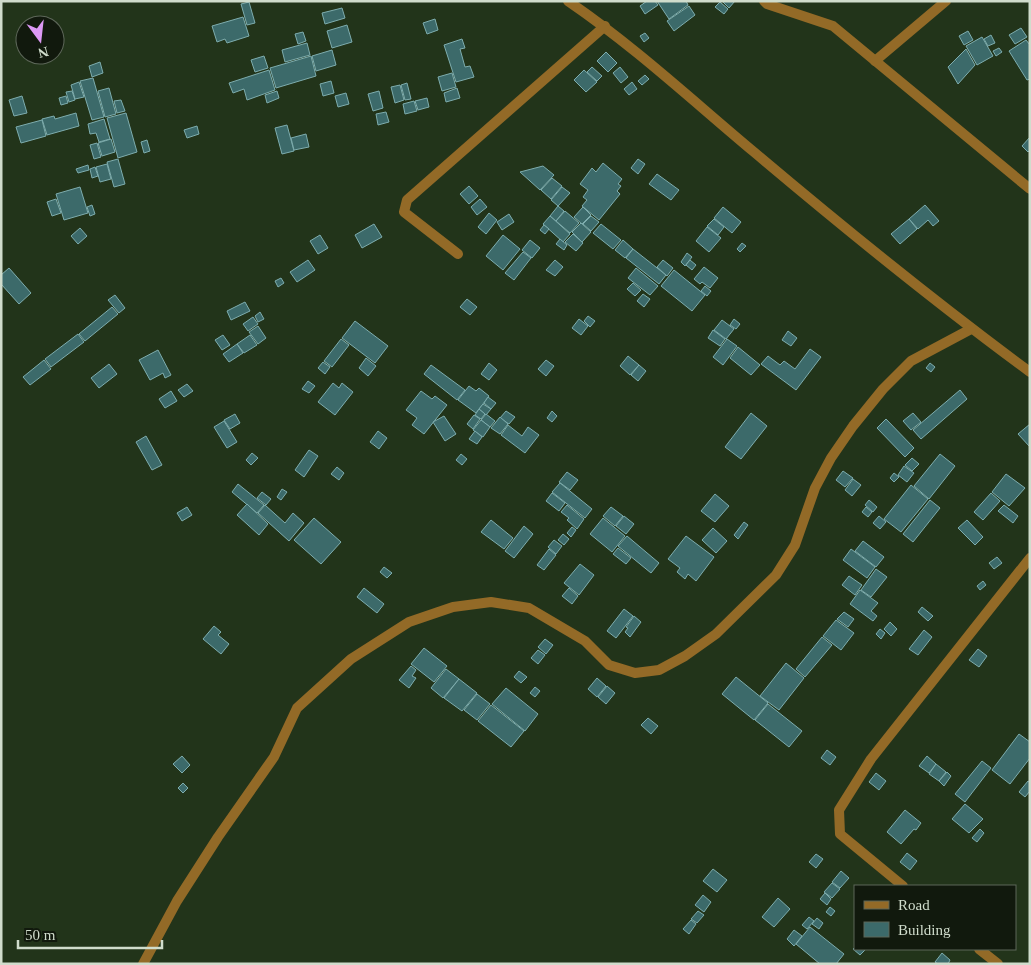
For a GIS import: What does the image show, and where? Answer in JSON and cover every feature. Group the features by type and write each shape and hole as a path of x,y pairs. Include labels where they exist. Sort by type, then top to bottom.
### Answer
{"street":[{"path":"568,1 605,26 933,300 1030,372"},
{"path":"764,1 767,4 833,26 1030,189"},
{"path":"875,61 946,1"},
{"path":"458,254 404,212 407,200 605,26"},
{"path":"143,964 182,893 223,829 274,757 297,708 351,659 409,622 453,606 491,602 529,608 585,641 608,665 635,673 659,670 684,656 716,634 776,576 795,545 814,488 831,458 883,388 911,361 971,329"},
{"path":"902,885 840,834 839,810 871,759 1030,558"},
{"path":"981,950 998,964"}],"building":[{"path":"647,1 655,1 658,5 645,14 640,6"},
{"path":"657,1 686,1 688,5 669,19"},
{"path":"722,1 735,1 729,8"},
{"path":"249,2 255,23 247,25 241,4"},
{"path":"720,2 728,9 724,14 715,7"},
{"path":"689,6 695,15 674,31 667,21"},
{"path":"342,8 345,18 325,24 322,13"},
{"path":"243,17 249,36 227,43 225,39 217,42 212,26"},
{"path":"435,19 438,30 427,34 423,23"},
{"path":"347,25 352,42 332,48 327,31"},
{"path":"1021,28 1027,37 1015,44 1009,35"},
{"path":"968,31 973,40 964,45 959,36"},
{"path":"303,32 306,41 298,44 295,34"},
{"path":"645,33 649,38 644,42 640,36"},
{"path":"991,35 995,43 988,46 984,39"},
{"path":"982,37 993,56 977,65 966,46"},
{"path":"462,39 465,48 460,49 465,67 470,66 474,77 456,82 444,45"},
{"path":"1026,40 1030,45 1030,79 1027,80 1009,51"},
{"path":"307,43 310,55 285,62 282,50"},
{"path":"999,48 1002,52 996,56 993,51"},
{"path":"966,49 975,65 958,84 948,67"},
{"path":"332,50 336,65 316,71 312,56"},
{"path":"606,52 617,63 608,72 597,61"},
{"path":"264,56 268,68 255,72 251,60"},
{"path":"311,56 316,76 276,88 270,68"},
{"path":"100,62 103,73 92,77 89,66"},
{"path":"592,67 602,76 597,81 587,72"},
{"path":"620,67 628,77 621,83 613,73"},
{"path":"269,70 275,90 247,100 244,89 233,93 229,83"},
{"path":"584,70 597,82 586,92 574,80"},
{"path":"452,73 456,87 442,91 438,77"},
{"path":"645,75 649,79 642,85 638,81"},
{"path":"93,78 104,117 92,120 80,81"},
{"path":"331,81 334,93 323,96 320,84"},
{"path":"79,82 84,97 75,99 71,85"},
{"path":"632,82 637,89 629,95 624,89"},
{"path":"407,83 411,99 405,100 401,85"},
{"path":"400,85 404,100 395,103 391,87"},
{"path":"109,88 116,114 105,117 98,91"},
{"path":"457,88 460,98 446,102 444,93"},
{"path":"72,91 75,100 69,102 66,92"},
{"path":"277,91 279,98 267,103 265,95"},
{"path":"379,91 383,108 373,111 368,94"},
{"path":"346,93 349,104 338,107 335,96"},
{"path":"22,96 27,113 14,116 9,100"},
{"path":"66,96 68,103 61,105 59,98"},
{"path":"427,98 429,107 418,110 415,101"},
{"path":"121,100 125,111 117,113 114,101"},
{"path":"414,101 417,111 405,114 403,104"},
{"path":"386,112 389,122 378,125 376,114"},
{"path":"76,113 79,126 47,135 42,119 54,116 55,119"},
{"path":"126,113 137,152 118,158 107,118"},
{"path":"104,119 110,139 99,142 96,133 90,134 88,124"},
{"path":"42,120 46,136 21,143 16,127"},
{"path":"287,125 294,151 282,154 275,128"},
{"path":"197,126 199,134 187,138 184,130"},
{"path":"306,134 309,147 294,150 291,138"},
{"path":"1030,137 1030,150 1028,152 1022,146"},
{"path":"111,139 115,152 102,156 98,143"},
{"path":"147,140 150,151 144,153 141,142"},
{"path":"97,143 101,157 94,159 90,145"},
{"path":"118,159 125,184 114,187 107,162"},
{"path":"638,159 645,164 638,174 631,168"},
{"path":"603,163 622,179 618,184 621,186 617,191 620,194 599,220 582,206 587,200 583,197 588,190 580,184 592,168 596,172"},
{"path":"107,164 111,179 100,182 96,167"},
{"path":"88,165 89,170 78,173 76,169"},
{"path":"543,166 554,175 540,190 520,172"},
{"path":"95,167 98,176 92,178 90,169"},
{"path":"657,174 679,190 671,200 649,184"},
{"path":"552,178 562,186 551,199 541,190"},
{"path":"469,186 478,196 469,204 460,194"},
{"path":"80,187 88,213 64,220 56,194"},
{"path":"562,187 570,193 558,206 551,200"},
{"path":"56,199 61,213 52,216 47,202"},
{"path":"480,199 487,207 477,215 471,207"},
{"path":"92,205 95,214 90,216 87,207"},
{"path":"925,205 939,221 933,226 928,220 918,229 909,219"},
{"path":"558,206 564,211 556,221 550,216"},
{"path":"583,207 591,215 582,224 574,217"},
{"path":"723,207 741,222 732,233 714,218"},
{"path":"565,211 579,223 570,233 556,221"},
{"path":"489,213 497,220 486,234 478,227"},
{"path":"509,214 514,222 502,230 497,222"},
{"path":"550,216 570,234 563,242 543,224"},
{"path":"591,216 599,222 591,231 583,224"},
{"path":"714,219 724,227 718,235 707,226"},
{"path":"909,219 917,229 900,244 891,234"},
{"path":"581,223 591,232 582,242 572,232"},
{"path":"374,224 382,237 362,248 355,235"},
{"path":"601,224 621,240 613,249 593,233"},
{"path":"544,225 549,229 545,234 540,230"},
{"path":"707,227 721,238 709,252 696,241"},
{"path":"80,228 87,236 78,244 71,236"},
{"path":"573,234 583,243 576,251 565,242"},
{"path":"320,235 328,248 318,254 310,241"},
{"path":"503,235 520,249 503,270 486,256"},
{"path":"560,239 567,245 564,250 556,244"},
{"path":"530,240 540,248 532,258 522,250"},
{"path":"623,240 633,249 625,258 615,250"},
{"path":"742,243 746,246 740,252 737,249"},
{"path":"633,249 666,275 659,284 626,258"},
{"path":"523,252 531,258 514,280 505,273"},
{"path":"687,253 692,257 685,266 681,262"},
{"path":"308,260 315,270 297,282 290,272"},
{"path":"555,260 563,267 555,276 546,270"},
{"path":"663,260 673,268 667,276 657,267"},
{"path":"690,260 696,265 692,270 686,265"},
{"path":"704,267 718,278 710,288 694,279"},
{"path":"9,268 31,293 19,304 1,284 1,275"},
{"path":"636,268 658,286 650,295 628,278"},
{"path":"674,270 705,295 692,311 661,286"},
{"path":"281,278 284,283 278,287 275,281"},
{"path":"633,283 641,290 635,296 627,289"},
{"path":"705,286 711,291 707,296 701,291"},
{"path":"643,294 650,299 644,307 637,301"},
{"path":"115,295 125,308 119,313 108,300"},
{"path":"467,299 477,307 470,315 460,307"},
{"path":"245,302 250,311 231,320 227,311"},
{"path":"112,307 118,314 85,341 79,334"},
{"path":"260,312 264,319 258,322 255,316"},
{"path":"588,316 595,321 590,327 584,321"},
{"path":"253,317 258,324 248,331 243,324"},
{"path":"579,319 588,326 581,335 572,328"},
{"path":"734,319 740,324 736,329 730,325"},
{"path":"722,320 734,329 726,339 714,330"},
{"path":"355,321 388,346 375,363 342,338"},
{"path":"258,326 266,338 258,344 249,332"},
{"path":"713,330 725,339 720,346 708,338"},
{"path":"788,331 797,338 791,346 782,340"},
{"path":"78,334 84,342 51,367 45,359"},
{"path":"223,335 230,345 222,350 215,340"},
{"path":"250,335 257,345 244,353 237,344"},
{"path":"341,339 349,345 332,367 324,361"},
{"path":"727,339 737,346 723,365 713,357"},
{"path":"237,344 243,353 229,362 223,354"},
{"path":"738,347 760,365 751,375 730,358"},
{"path":"810,349 821,357 796,390 761,364 768,356 780,365 784,361 795,369"},
{"path":"158,350 171,375 165,378 163,373 150,380 139,360"},
{"path":"628,356 639,365 630,375 620,366"},
{"path":"366,358 376,366 368,376 359,368"},
{"path":"44,360 51,369 30,385 23,377"},
{"path":"546,360 554,366 546,376 538,369"},
{"path":"323,362 330,367 325,374 318,368"},
{"path":"489,363 497,370 489,380 481,374"},
{"path":"930,363 935,367 931,372 926,368"},
{"path":"109,364 117,374 99,388 91,378"},
{"path":"431,365 465,390 457,400 424,374"},
{"path":"639,365 646,371 638,381 631,375"},
{"path":"308,381 315,386 309,393 302,389"},
{"path":"333,383 339,388 342,383 353,392 335,415 318,402"},
{"path":"187,384 193,391 184,397 178,390"},
{"path":"469,386 476,391 479,388 489,396 476,413 458,400"},
{"path":"960,390 967,399 921,439 913,430"},
{"path":"171,391 177,401 165,408 159,399"},
{"path":"421,391 432,399 435,396 447,405 424,434 412,425 417,418 406,410"},
{"path":"488,397 496,403 491,409 484,403"},
{"path":"483,404 491,409 486,415 479,409"},
{"path":"479,409 485,414 481,419 475,415"},
{"path":"506,411 515,417 509,424 500,418"},
{"path":"552,411 557,416 552,422 547,418"},
{"path":"751,413 767,426 741,459 725,447"},
{"path":"913,413 921,422 911,430 903,421"},
{"path":"235,414 240,423 230,429 224,420"},
{"path":"486,414 495,421 490,427 481,420"},
{"path":"474,415 480,419 473,429 467,424"},
{"path":"444,416 456,434 445,441 433,422"},
{"path":"500,417 508,424 500,434 491,428"},
{"path":"886,419 914,448 905,457 877,428"},
{"path":"481,420 490,427 483,437 473,430"},
{"path":"224,421 237,442 227,448 214,427"},
{"path":"1030,424 1030,447 1018,434"},
{"path":"508,425 522,436 528,427 539,435 525,453 501,435"},
{"path":"378,431 387,438 379,449 370,442"},
{"path":"475,431 482,437 477,444 469,439"},
{"path":"146,436 162,465 152,470 136,442"},
{"path":"309,450 318,456 304,477 295,470"},
{"path":"252,453 258,458 251,465 246,460"},
{"path":"461,454 467,459 462,465 456,460"},
{"path":"940,454 955,466 929,499 914,486"},
{"path":"912,458 919,464 912,471 905,465"},
{"path":"904,466 914,473 907,482 898,475"},
{"path":"337,467 344,473 339,480 331,474"},
{"path":"843,471 853,478 845,487 836,480"},
{"path":"567,472 578,480 570,490 559,482"},
{"path":"894,473 899,477 894,482 890,478"},
{"path":"1006,474 1025,488 1009,506 992,492"},
{"path":"853,479 861,485 852,496 845,490"},
{"path":"560,483 592,509 585,518 552,492"},
{"path":"238,484 264,505 257,513 232,492"},
{"path":"911,485 928,499 901,532 884,519"},
{"path":"282,489 287,492 281,500 277,497"},
{"path":"262,492 271,499 266,505 257,498"},
{"path":"552,493 565,503 559,511 546,501"},
{"path":"991,493 1000,501 983,520 974,512"},
{"path":"715,494 729,506 715,522 701,511"},
{"path":"869,500 877,507 873,512 865,505"},
{"path":"930,500 940,508 913,542 903,534"},
{"path":"247,504 268,524 259,535 237,515"},
{"path":"265,505 285,523 293,513 304,523 289,541 258,513"},
{"path":"567,505 584,519 577,529 567,520 569,518 561,512"},
{"path":"1004,505 1018,516 1013,523 998,511"},
{"path":"187,507 192,515 182,521 177,513"},
{"path":"611,507 623,516 615,526 603,516"},
{"path":"866,507 872,512 868,517 862,512"},
{"path":"624,516 634,524 626,534 616,526"},
{"path":"879,516 886,522 880,529 873,523"},
{"path":"314,518 341,542 321,564 294,540"},
{"path":"603,518 625,536 612,552 590,534"},
{"path":"491,520 513,538 504,549 481,532"},
{"path":"967,520 983,537 975,545 958,528"},
{"path":"744,522 748,525 738,539 734,535"},
{"path":"524,526 533,534 514,558 505,551"},
{"path":"572,527 576,530 571,537 567,533"},
{"path":"713,528 727,541 716,553 702,540"},
{"path":"563,534 569,539 564,545 558,540"},
{"path":"627,536 659,563 651,573 618,546"},
{"path":"686,536 714,557 696,581 688,574 685,579 677,572 680,568 668,559"},
{"path":"554,540 562,546 556,554 548,547"},
{"path":"863,541 884,557 876,567 855,551"},
{"path":"618,548 631,558 626,564 613,554"},
{"path":"549,549 556,555 544,570 537,565"},
{"path":"851,549 875,567 867,578 843,560"},
{"path":"997,557 1002,563 994,569 989,563"},
{"path":"580,564 594,575 579,595 564,583"},
{"path":"384,567 392,573 387,578 380,572"},
{"path":"876,569 887,577 871,597 861,590"},
{"path":"849,576 862,585 855,595 842,585"},
{"path":"983,581 986,585 980,590 977,586"},
{"path":"364,588 384,604 377,613 357,597"},
{"path":"569,588 578,596 572,604 562,596"},
{"path":"860,590 878,603 871,611 877,616 873,621 850,604"},
{"path":"922,607 933,616 928,621 918,612"},
{"path":"624,609 633,616 616,638 607,631"},
{"path":"844,612 854,619 848,627 837,619"},
{"path":"634,616 641,622 630,637 625,632 628,628 626,627"},
{"path":"836,620 854,633 841,650 823,636"},
{"path":"890,622 897,629 891,636 884,629"},
{"path":"214,626 221,632 218,635 229,644 221,654 203,639"},
{"path":"880,629 885,633 881,639 876,634"},
{"path":"924,630 932,637 918,655 909,649"},
{"path":"822,637 832,645 805,677 796,669"},
{"path":"545,639 553,645 546,654 538,647"},
{"path":"424,648 447,666 434,682 411,664"},
{"path":"978,649 987,656 979,667 969,660"},
{"path":"538,650 545,655 538,664 531,658"},
{"path":"786,663 804,678 779,710 760,696"},
{"path":"411,666 416,670 412,676 416,678 409,688 399,680"},
{"path":"446,669 459,679 443,698 431,688"},
{"path":"519,671 527,677 521,683 514,677"},
{"path":"736,677 768,703 754,720 722,694"},
{"path":"597,678 606,686 597,697 588,689"},
{"path":"459,679 477,693 462,711 444,698"},
{"path":"607,686 615,693 606,704 598,697"},
{"path":"535,687 540,691 535,697 530,693"},
{"path":"506,688 538,714 525,731 492,704"},
{"path":"477,694 490,704 477,720 464,710"},
{"path":"768,704 802,731 789,747 755,720"},
{"path":"491,705 524,731 511,747 478,721"},
{"path":"648,718 658,726 651,734 641,725"},
{"path":"1019,734 1030,742 1030,758 1010,784 992,770"},
{"path":"827,750 836,757 830,765 821,758"},
{"path":"182,756 190,765 182,773 173,764"},
{"path":"927,756 936,764 929,773 919,766"},
{"path":"982,761 991,768 965,802 955,794"},
{"path":"936,764 946,772 939,781 929,774"},
{"path":"947,772 951,776 944,786 939,781"},
{"path":"876,773 886,781 879,790 869,782"},
{"path":"1028,781 1030,782 1030,791 1025,797 1019,792"},
{"path":"183,783 188,788 183,793 178,788"},
{"path":"965,804 983,819 969,833 952,819"},
{"path":"905,810 921,823 901,844 887,832"},
{"path":"980,829 984,833 977,842 972,838"},
{"path":"907,853 917,861 910,870 900,862"},
{"path":"816,854 823,859 816,868 809,862"},
{"path":"713,869 727,880 717,892 703,881"},
{"path":"841,871 849,878 840,888 832,882"},
{"path":"832,883 840,889 832,898 824,892"},
{"path":"825,893 831,899 827,905 820,899"},
{"path":"703,895 711,902 704,912 695,905"},
{"path":"778,898 790,909 774,927 762,917"},
{"path":"830,907 835,911 831,916 826,912"},
{"path":"698,911 704,915 697,923 691,919"},
{"path":"809,917 814,921 807,929 802,925"},
{"path":"817,918 823,923 819,929 812,924"},
{"path":"691,920 696,924 689,934 683,929"},
{"path":"810,927 844,954 836,964 820,964 796,944"},
{"path":"794,930 802,936 794,946 787,939"},
{"path":"854,950 865,950 860,955"},
{"path":"942,953 950,960 948,964 938,964 935,962"}]}
